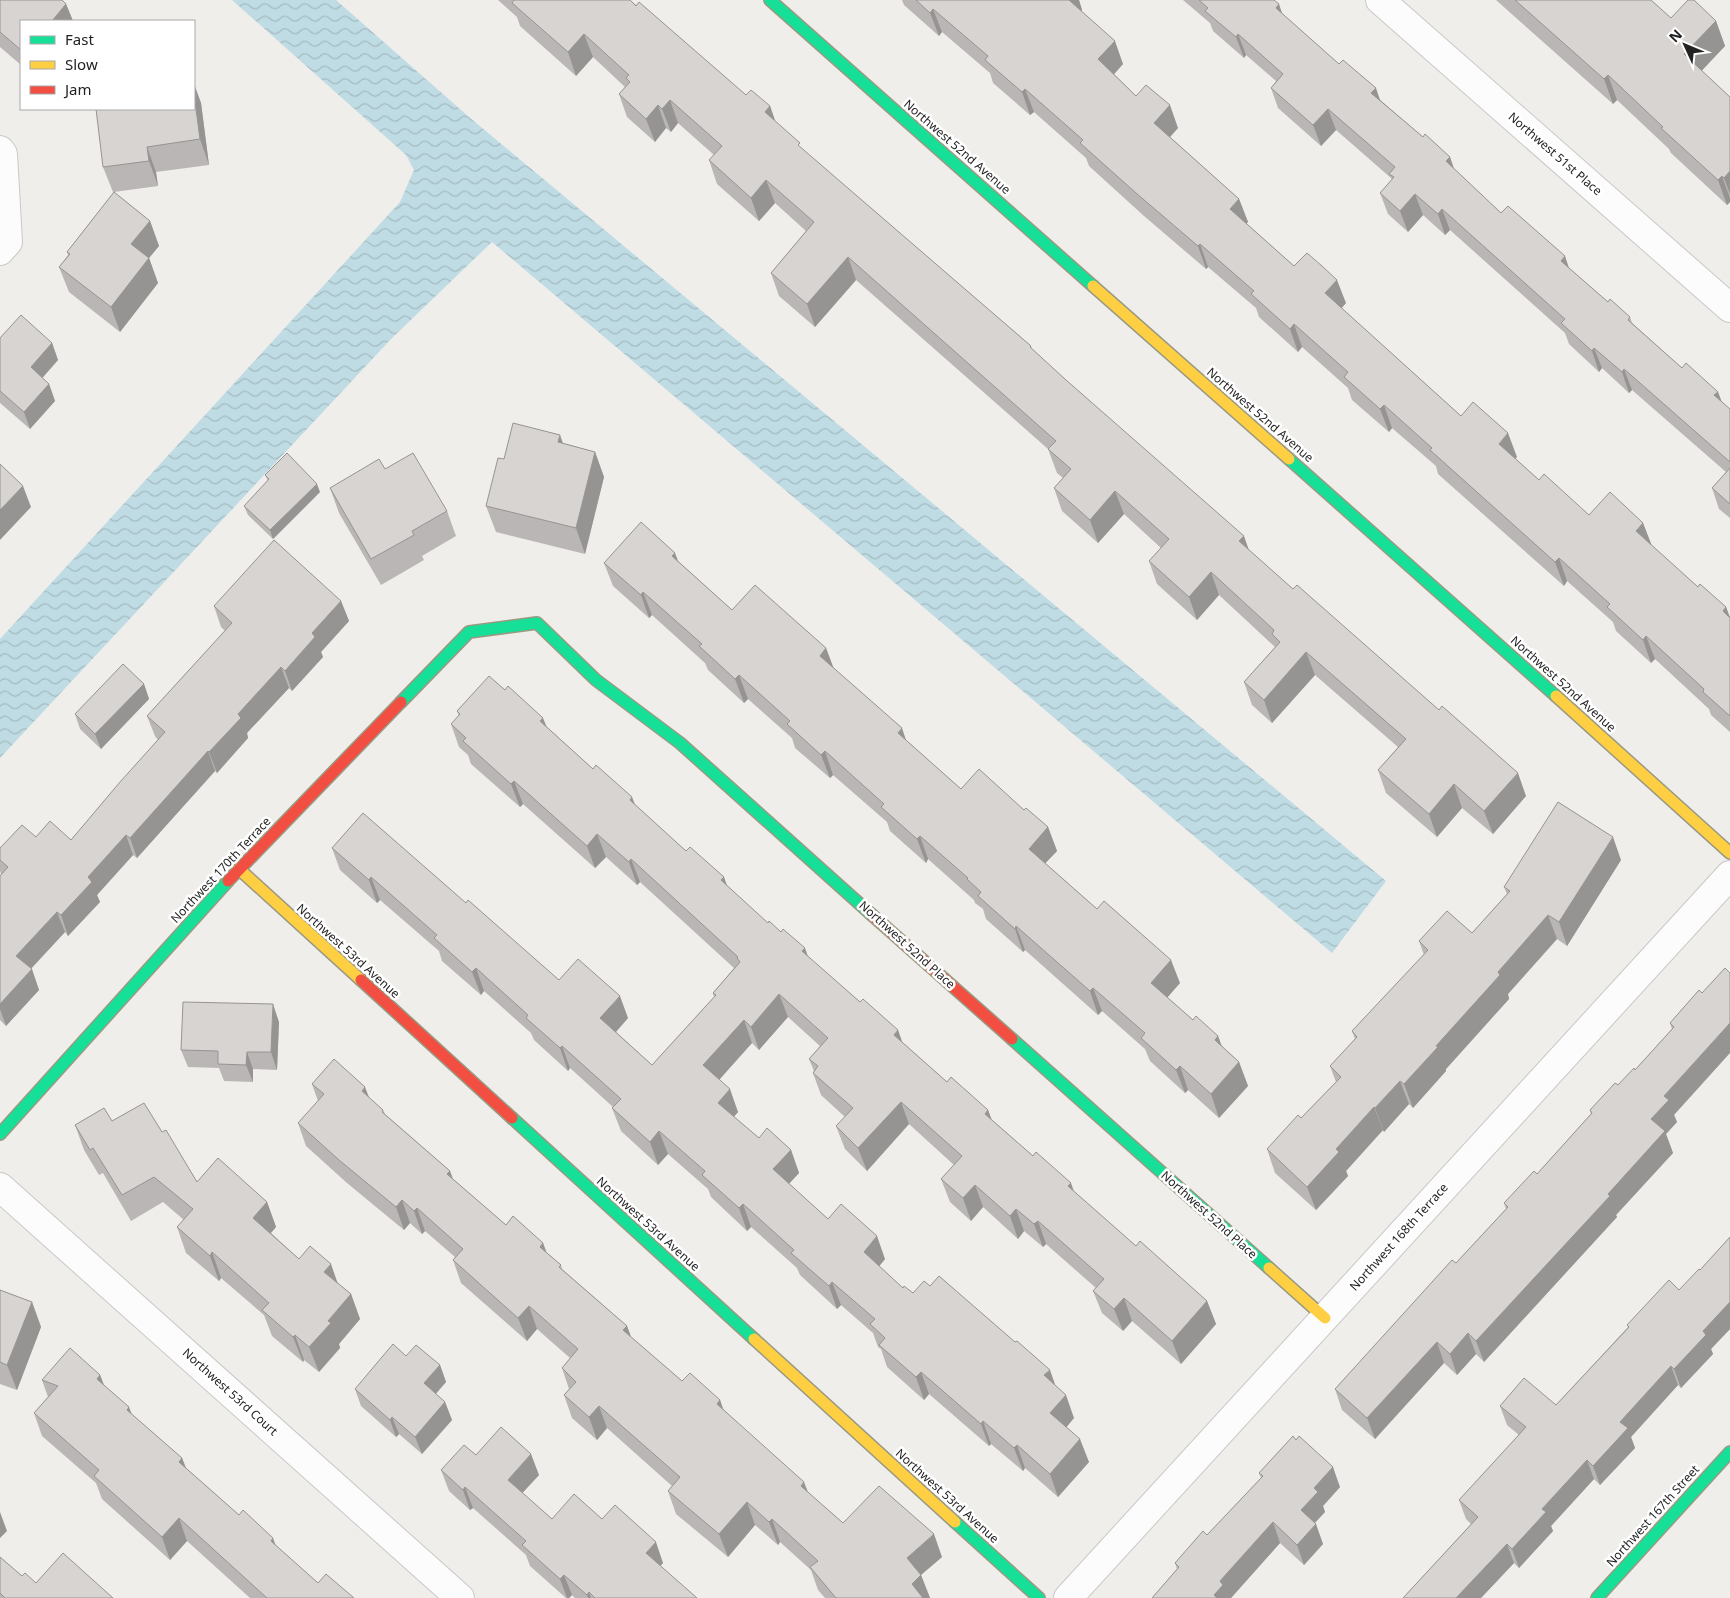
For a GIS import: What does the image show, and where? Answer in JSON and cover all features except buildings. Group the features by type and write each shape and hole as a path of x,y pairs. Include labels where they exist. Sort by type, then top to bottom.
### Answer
{"street":[{"name":"Northwest 52nd Avenue","path":"770,0 1519,662 1730,853"},
{"name":"Northwest 51st Place","path":"1380,0 1728,302"},
{"path":"0,251 8,242 2,152"},
{"name":"Northwest 52nd Place","path":"469,632 537,623 596,680 680,743 1325,1318"},
{"name":"Northwest 170th Terrace","path":"0,1134 238,869 469,632"},
{"name":"Northwest 53rd Avenue","path":"238,869 1039,1598"},
{"name":"Northwest 168th Terrace","path":"1068,1598 1730,875"},
{"name":"Northwest 53rd Court","path":"0,1186 460,1598"},
{"name":"Northwest 167th Street","path":"1597,1598 1730,1452"}],"water":[{"path":"232,0 336,0 469,117 1386,881 1332,953 492,242 392,338 0,758 0,639 400,202 414,170 406,155"}],"traffic: fast":[{"path":"770,0 1093,286"},
{"path":"1289,459 1556,696"},
{"path":"401,702 469,632 537,623 596,680 680,743 872,915"},
{"path":"0,1134 228,881"},
{"path":"1012,1039 1269,1268"},
{"path":"512,1118 754,1339"},
{"path":"1597,1598 1730,1452"},
{"path":"955,1522 1039,1598"}],"traffic: slow":[{"path":"1093,286 1289,459"},
{"path":"1556,696 1730,853"},
{"path":"239,869 361,980"},
{"path":"1269,1268 1325,1318"},
{"path":"754,1339 955,1522"}],"traffic: jam":[{"path":"228,881 401,702"},
{"path":"872,915 1012,1039"},
{"path":"361,980 512,1118"}]}
